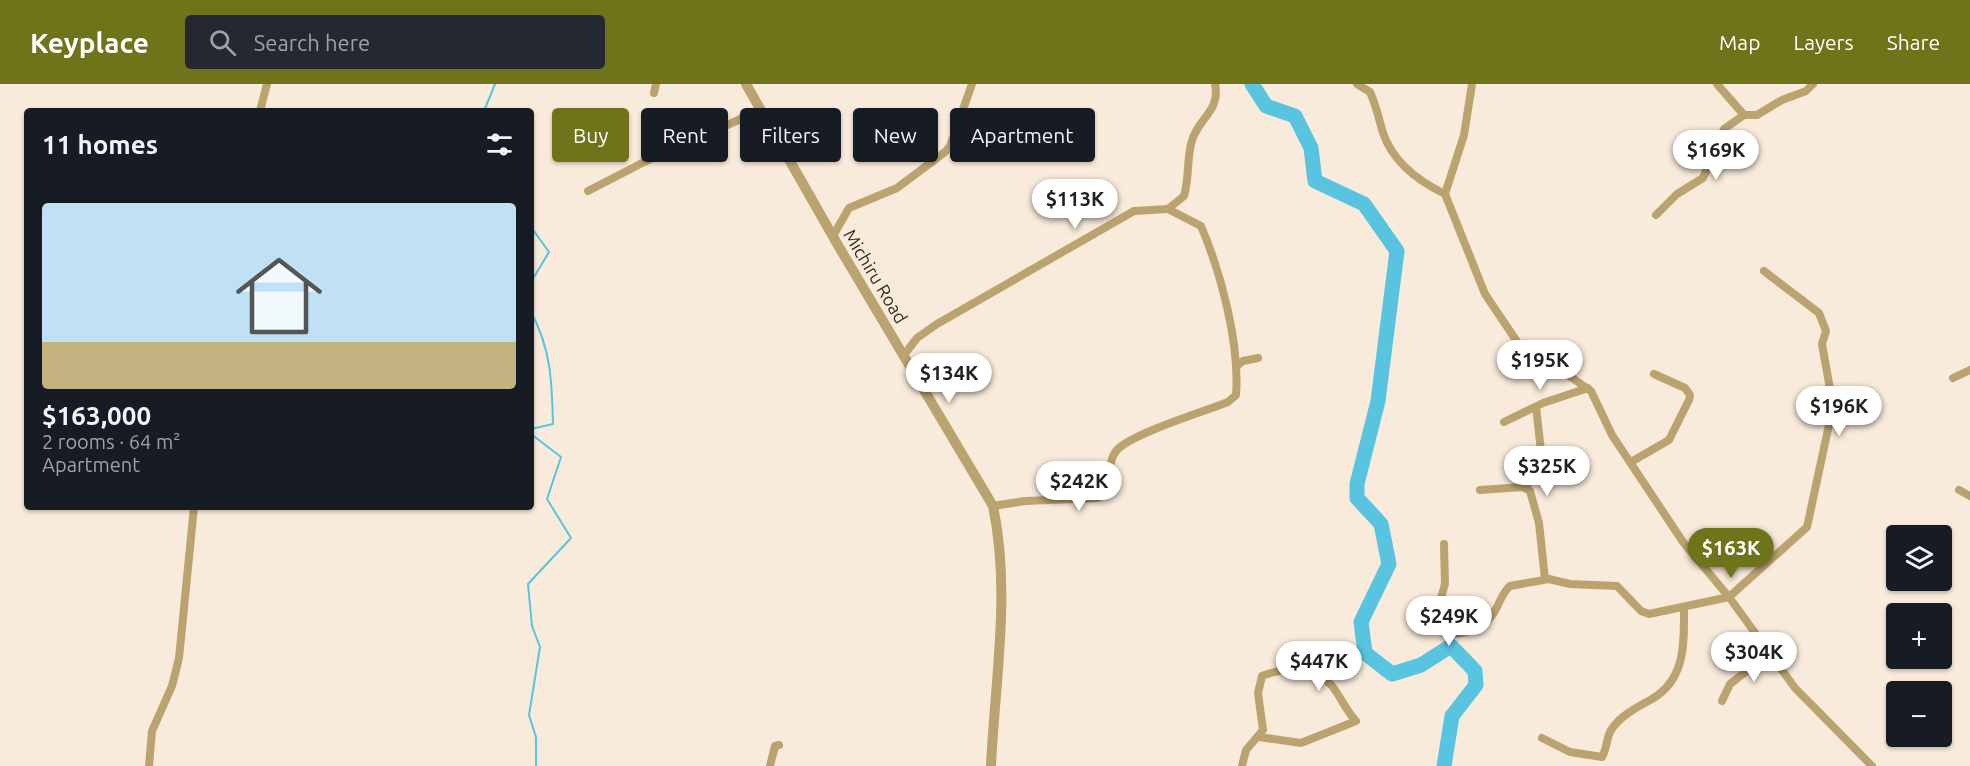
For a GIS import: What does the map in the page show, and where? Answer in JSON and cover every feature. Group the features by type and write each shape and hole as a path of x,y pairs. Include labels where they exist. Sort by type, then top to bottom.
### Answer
{"street":[{"path":"261,108 267,84"},
{"path":"654,93 657,84"},
{"path":"833,236 849,208 897,188 945,152 950,146 972,84"},
{"path":"1168,209 1184,196 1191,143 1199,125 1215,105 1217,96 1215,84"},
{"path":"1359,84 1370,92 1384,134 1395,157 1423,181 1445,194 1485,294 1524,352 1539,362 1562,370 1588,388 1602,411 1612,435 1683,542 1729,597 1795,688 1872,766"},
{"path":"1445,194 1464,135 1472,84"},
{"path":"1717,84 1744,116"},
{"path":"1656,214 1677,194 1703,178 1721,135 1744,116 1757,115 1782,100 1806,91 1813,84"},
{"name":"Michiru Road","path":"748,85 760,108"},
{"path":"588,191 646,161 740,119"},
{"name":"Michiru Road","path":"791,162 993,506 1001,551 1002,600 991,766"},
{"path":"904,356 917,338 937,324 1134,212 1168,209 1201,226 1214,256 1238,365 1236,395 1233,399 1127,442 1116,450 1112,456 1107,488 1098,498 1025,501 993,506"},
{"path":"1444,544 1445,584 1440,610 1433,623 1435,629 1459,634 1471,631 1495,613 1506,589 1545,579 1570,584 1617,586 1641,611 1649,614 1729,597 1807,527 1833,406 1822,344 1826,331 1819,313 1764,271"},
{"path":"1238,365 1243,361 1258,358"},
{"path":"1953,378 1970,370"},
{"path":"1631,462 1670,440 1689,400 1690,395 1685,388 1654,374"},
{"path":"1504,422 1536,407 1588,388"},
{"path":"1480,490 1523,487 1533,480 1541,451 1536,407"},
{"path":"1523,487 1530,491 1534,500 1545,579"},
{"path":"1959,490 1970,496"},
{"path":"149,766 152,731 172,686 179,658 194,510"},
{"path":"1542,738 1570,752 1602,757 1608,736 1615,726 1636,707 1667,690 1673,682 1684,636 1684,608"},
{"path":"1722,701 1730,684 1770,653"},
{"path":"1242,766 1246,750 1259,737 1264,724 1258,685 1262,676 1277,670 1309,672 1330,683 1356,721 1301,743 1259,737"},
{"path":"770,766 772,752 779,745"}],"waterway":[{"path":"485,108 495,84"},
{"path":"1252,84 1266,106 1295,116 1311,148 1315,181 1364,204 1397,251 1378,401 1357,484 1357,498 1381,524 1389,564 1361,622 1365,653 1392,674 1421,665 1451,646 1475,671 1476,685 1452,716 1444,766"},
{"path":"534,231 549,252 534,277"},
{"path":"534,318 543,339 549,366 553,424 534,428"},
{"path":"534,436 561,457 547,499 571,538 528,584 532,626 540,647 529,715 536,737 536,766"}]}
